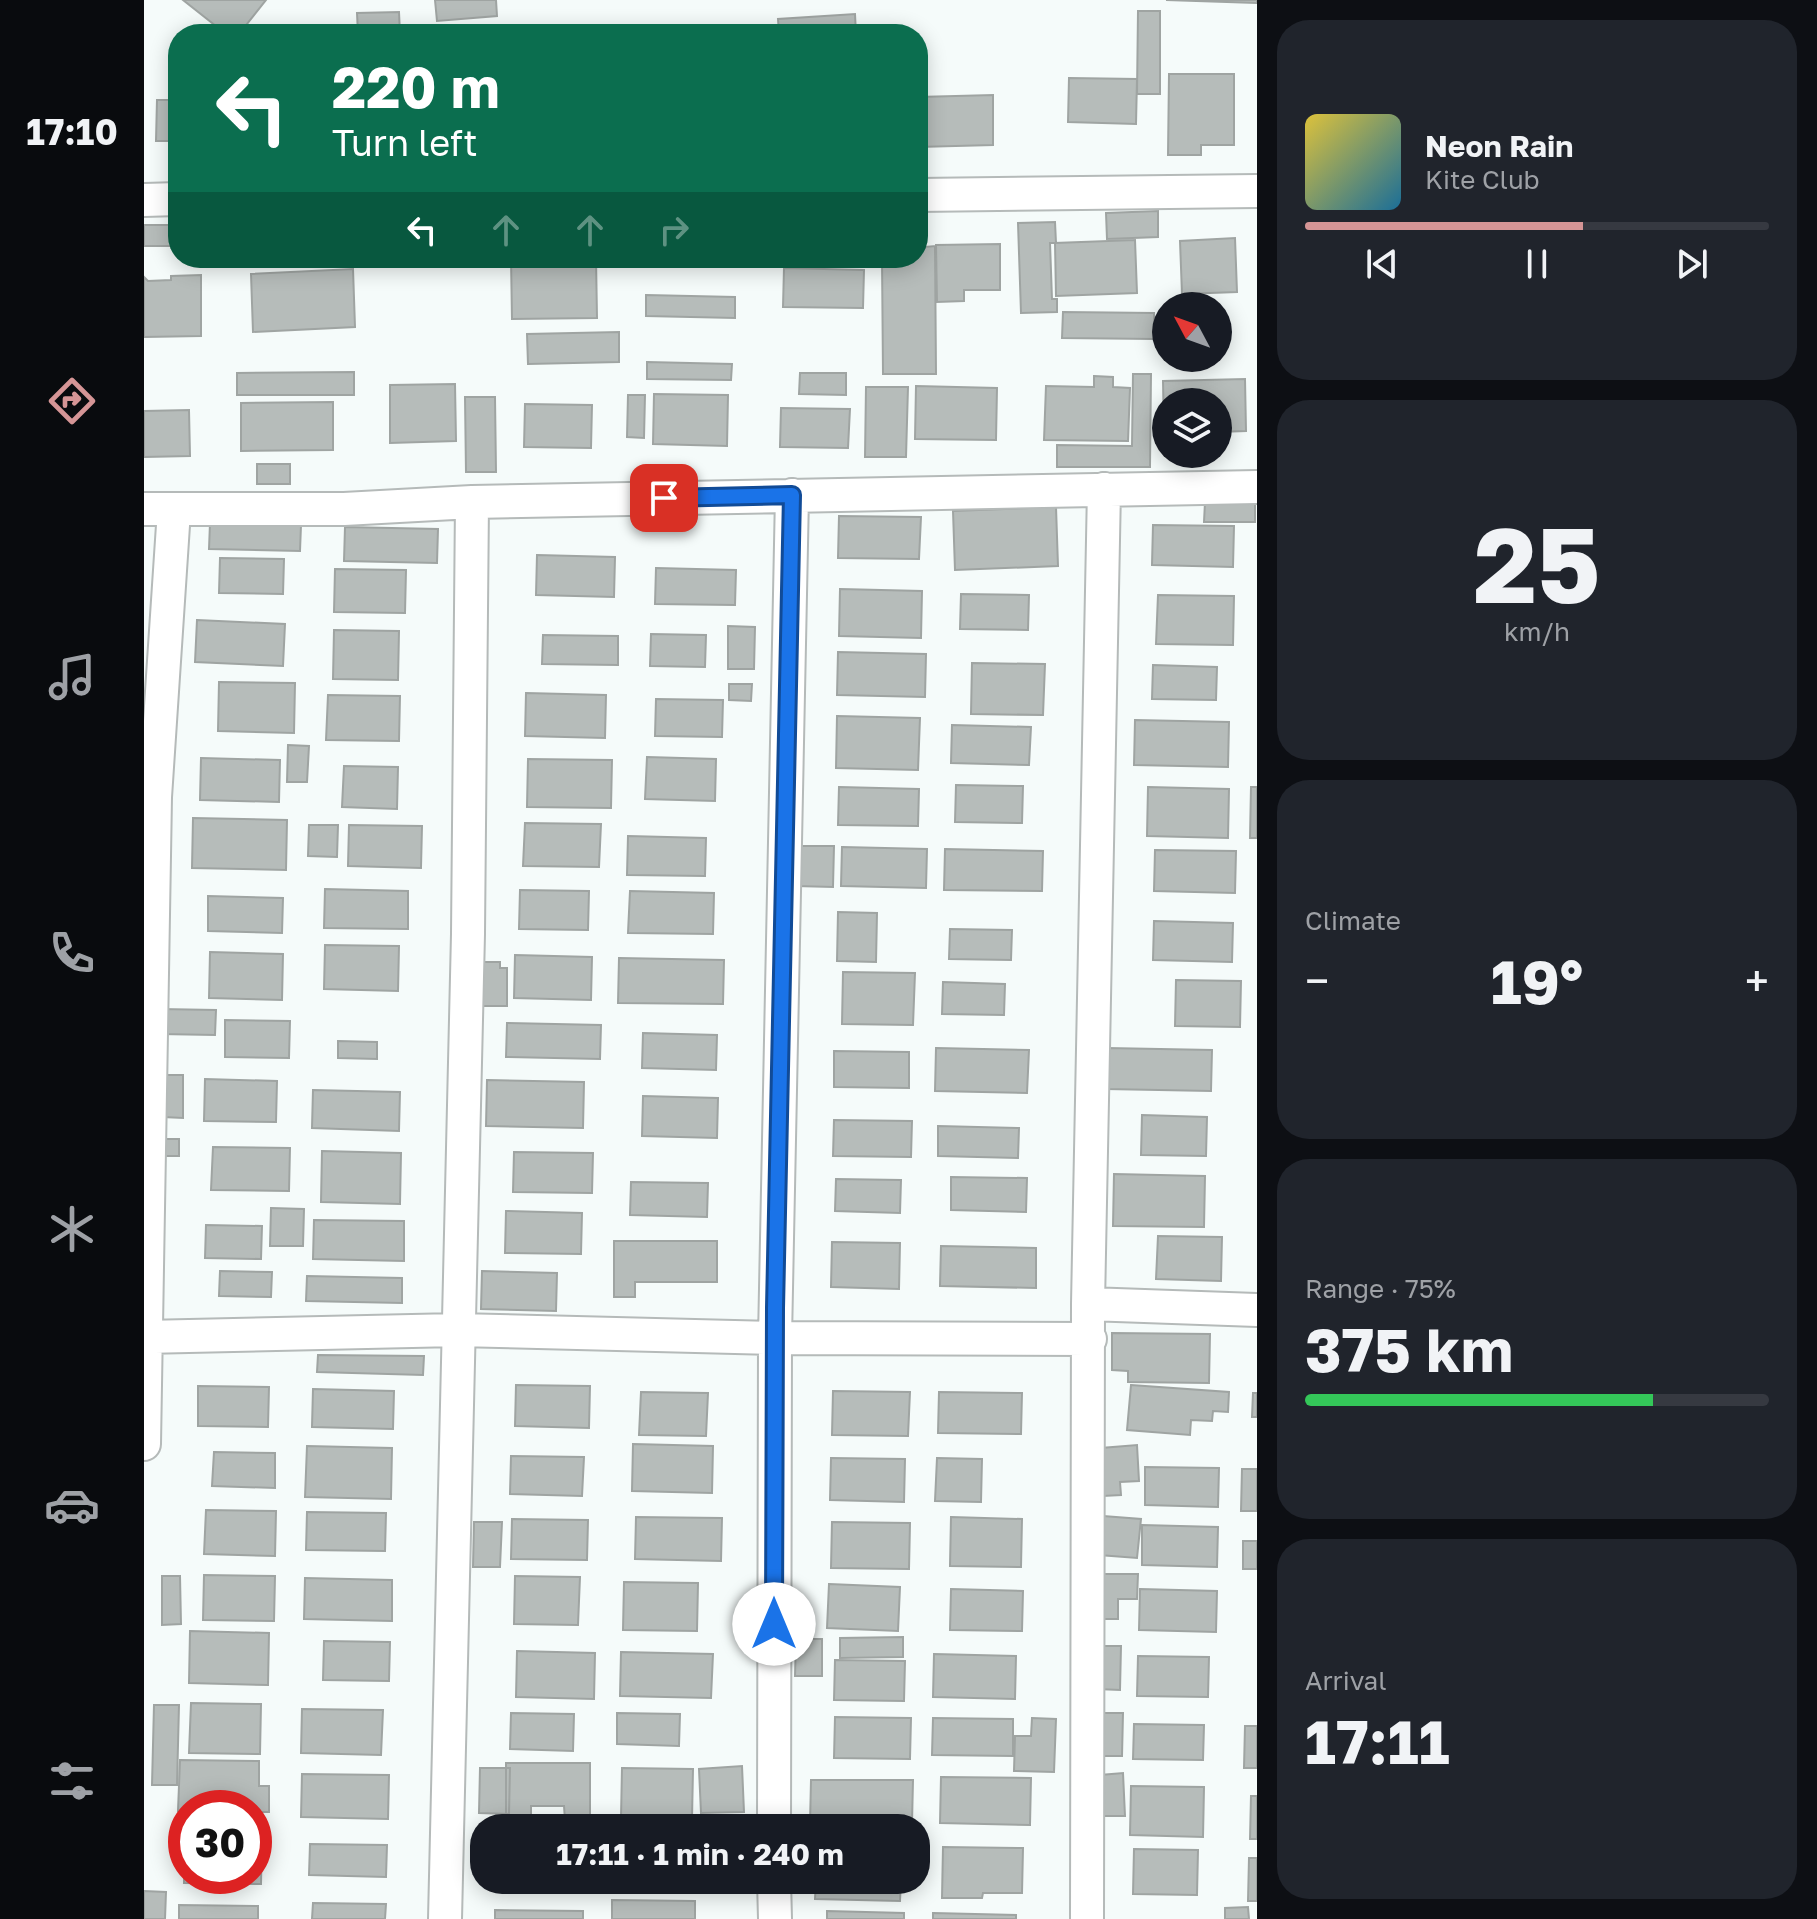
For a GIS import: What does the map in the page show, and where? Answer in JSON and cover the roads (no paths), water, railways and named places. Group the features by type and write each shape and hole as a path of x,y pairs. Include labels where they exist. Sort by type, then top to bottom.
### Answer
{"street":[{"path":"928,195 1257,191"},
{"path":"144,200 168,199"},
{"path":"144,1444 159,510 344,509 472,502 1257,487"},
{"path":"1087,1919 1088,1304 1104,489"},
{"path":"774,1814 775,1338 792,495"},
{"path":"445,1919 468,934 472,502"},
{"path":"1088,1304 1257,1310"},
{"path":"145,1337 457,1330 775,1338 1090,1339"},
{"path":"774,1894 775,1919"}]}
